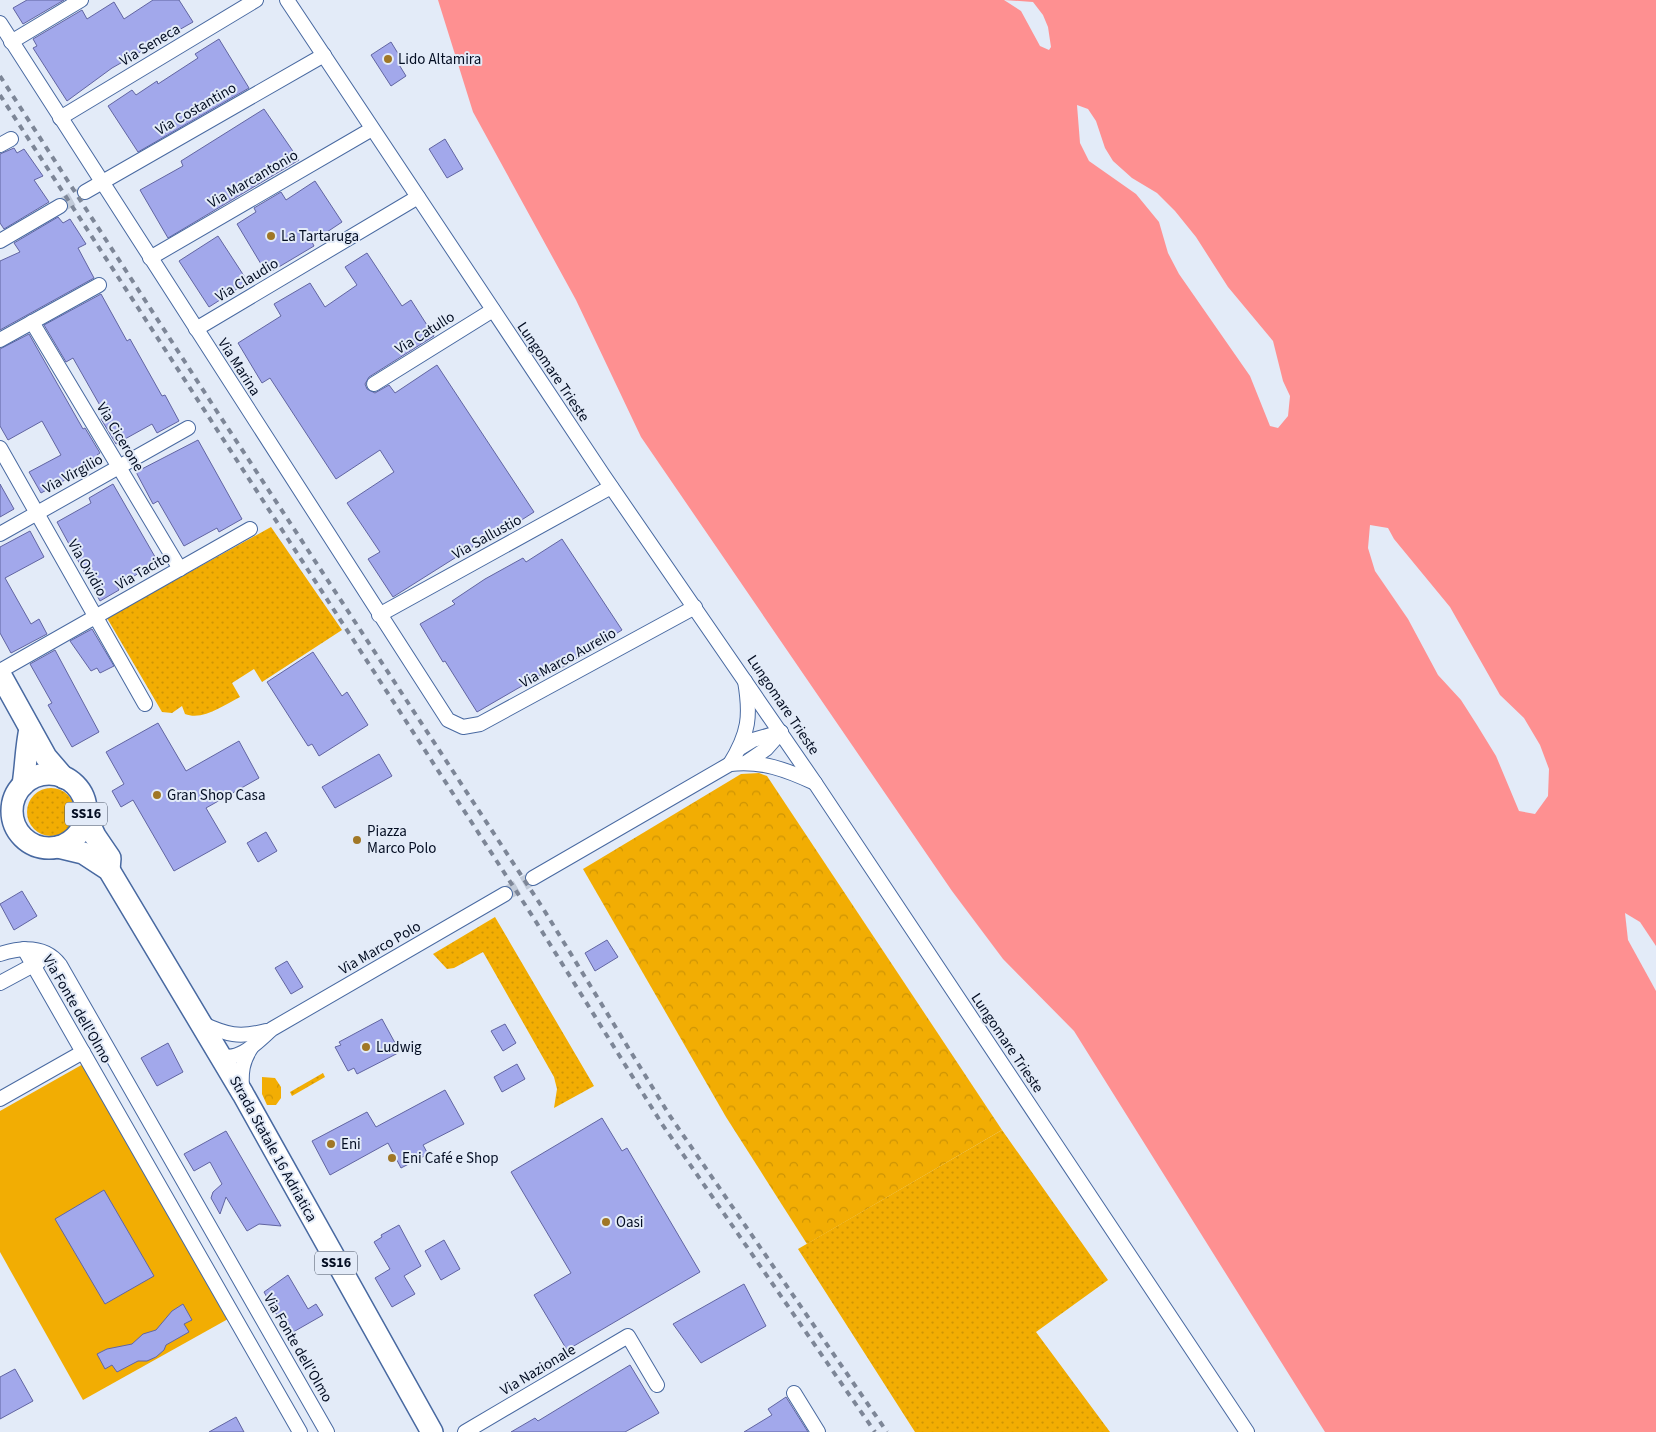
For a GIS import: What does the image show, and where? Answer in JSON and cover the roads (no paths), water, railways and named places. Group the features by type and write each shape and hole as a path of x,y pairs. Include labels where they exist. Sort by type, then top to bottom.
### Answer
{"main road":[{"name":"SS16","path":"0,672 46,757 64,778 79,790 86,808 86,817 79,833 73,840 58,847 40,847 24,838"},
{"path":"24,838 13,820 13,798 27,763 27,742 30,728"},
{"path":"13,798 43,775 64,778"},
{"name":"Strada Statale 16 Adriatica","path":"86,817 95,836 110,858 109,870"},
{"path":"0,833 24,838"},
{"name":"Strada Statale 16 Adriatica","path":"58,847 83,853 109,870 243,1094 432,1432"}],"street":[{"path":"11,42 81,0"},
{"name":"Via Seneca","path":"60,118 256,0"},
{"name":"Lungomare Trieste","path":"287,0 611,487 745,678 1246,1432"},
{"name":"Via Marina","path":"0,23 379,615 443,713 455,724"},
{"name":"Via Costantino","path":"85,192 324,55"},
{"name":"Via Marcantonio","path":"150,258 372,128"},
{"name":"Via Claudio","path":"196,329 418,197"},
{"path":"0,241 60,206"},
{"path":"0,340 100,285"},
{"name":"Via Catullo","path":"374,384 493,310"},
{"name":"Via Cicerone","path":"32,322 180,569"},
{"name":"Via Virgilio","path":"0,534 188,428"},
{"name":"Via Ovidio","path":"0,448 145,704"},
{"name":"Via Sallustio","path":"379,615 611,487"},
{"name":"Via Tacito","path":"0,672 250,528"},
{"name":"Via Marco Aurelio","path":"455,724 468,728 480,724 695,607"},
{"path":"730,764 740,748 749,714 745,678"},
{"path":"740,748 753,740 781,732"},
{"path":"747,762 766,750 781,732"},
{"path":"532,878 730,764 747,762 782,769 815,783"},
{"name":"Via Marco Polo","path":"220,1055 234,1056 253,1045 272,1029 504,894"},
{"path":"0,954 24,949"},
{"name":"Via Fonte dell'Olmo","path":"24,949 39,950 51,955 60,965 327,1432"},
{"name":"Via Fonte dell'Olmo","path":"24,949 300,1432"},
{"path":"0,983 51,955"},
{"name":"Via Marco Polo","path":"199,1022 236,1036 246,1036 272,1029"},
{"name":"Via Marco Polo","path":"243,1094 241,1073 243,1061 253,1045"},
{"path":"0,1099 83,1052"},
{"name":"Via Nazionale","path":"465,1432 628,1336 657,1385"},
{"path":"794,1393 818,1432"}],"tunnel":[{"path":"60,206 85,192"},
{"path":"505,894 533,878"}],"railway":[{"path":"0,76 216,410 544,910 670,1116 887,1432"},
{"path":"0,95 533,917 662,1124 875,1432"}],"place":[{"name":"Lido Altamira","path":"388,59"},
{"name":"La Tartaruga","path":"271,236"},
{"name":"Gran Shop Casa","path":"157,795"},
{"name":"Piazza Marco Polo","path":"357,840"},
{"name":"Ludwig","path":"366,1047"},
{"name":"Eni","path":"331,1144"},
{"name":"Eni Café e Shop","path":"392,1158"},
{"name":"Oasi","path":"606,1222"}]}
